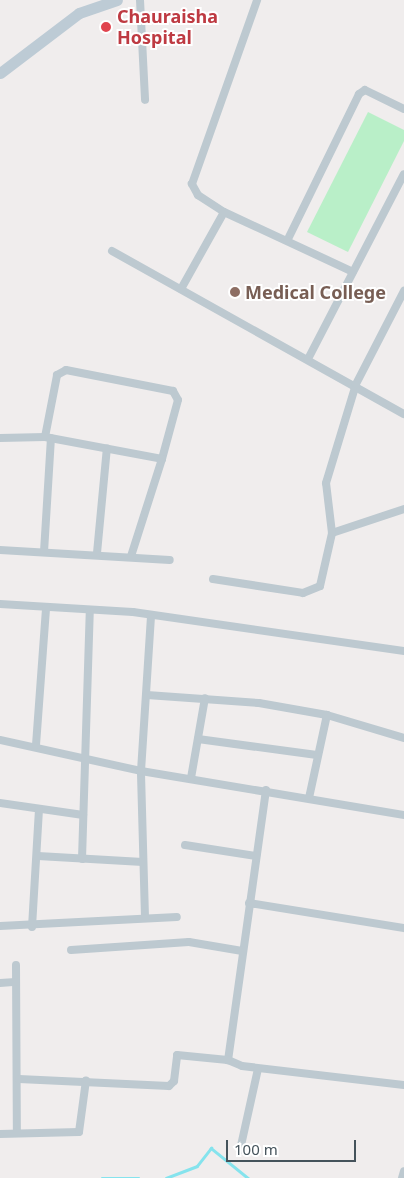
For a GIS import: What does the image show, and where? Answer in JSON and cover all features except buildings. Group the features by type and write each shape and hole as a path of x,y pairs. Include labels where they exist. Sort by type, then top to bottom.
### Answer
{"main road":[{"path":"0,73 79,13 117,0"}],"street":[{"path":"140,0 145,100"},
{"path":"257,0 192,184 198,195 224,212 288,239 353,272"},
{"path":"288,239 359,94 365,90 404,109"},
{"path":"308,358 404,174"},
{"path":"181,289 224,212"},
{"path":"112,251 356,384 404,414"},
{"path":"213,579 313,591 323,582 332,533 326,484 356,384 404,291"},
{"path":"44,552 48,438 57,375 66,370 174,391 178,400 162,459 131,556"},
{"path":"0,438 48,438 162,459"},
{"path":"97,554 107,448"},
{"path":"332,533 404,509"},
{"path":"0,550 97,554 170,560"},
{"path":"0,604 151,617 404,651"},
{"path":"36,746 46,608"},
{"path":"82,859 82,756 90,611"},
{"path":"145,917 141,771 151,617"},
{"path":"147,695 205,698 326,715 404,738"},
{"path":"191,778 205,698"},
{"path":"309,798 326,715"},
{"path":"198,739 317,755"},
{"path":"0,740 82,756 141,771 266,790 404,815"},
{"path":"228,1060 266,790"},
{"path":"0,803 83,815"},
{"path":"32,928 38,856 39,808"},
{"path":"185,845 256,856"},
{"path":"38,856 143,862"},
{"path":"249,903 404,928"},
{"path":"0,926 32,928 145,917 177,917"},
{"path":"71,950 189,942 242,951"},
{"path":"16,965 19,1079 18,1133"},
{"path":"0,983 16,982"},
{"path":"19,1079 86,1080 169,1086 174,1081 177,1055 228,1060 258,1069 404,1085"},
{"path":"240,1150 258,1069"},
{"path":"0,1134 79,1132 86,1080"},
{"path":"402,1178 404,1171"}],"green space":[{"path":"368,112 404,130 404,141 348,252 307,232"}],"waterway":[{"path":"166,1178 197,1166 211,1148 248,1178"},
{"path":"102,1178 139,1178"}],"place":[{"name":"Chauraisha Hospital","path":"106,27"},
{"name":"Medical College","path":"235,292"}]}
